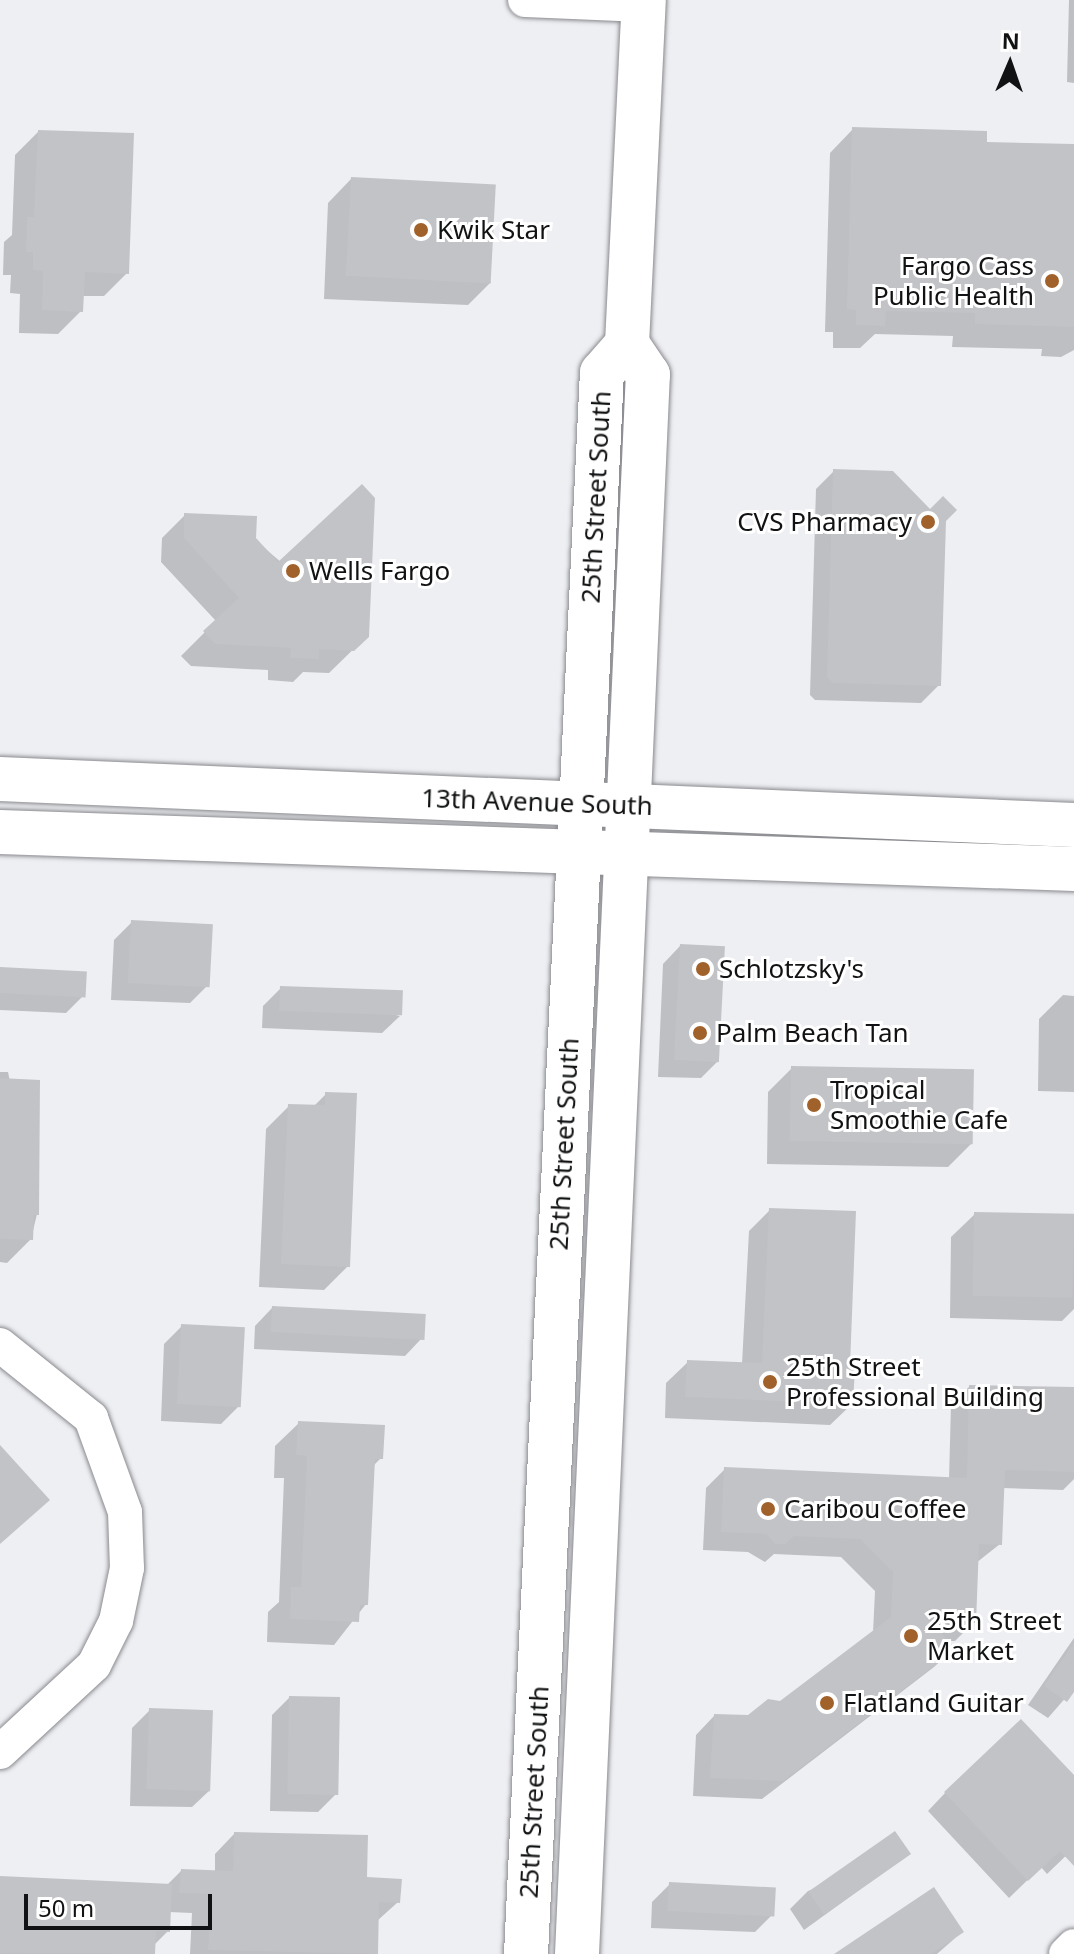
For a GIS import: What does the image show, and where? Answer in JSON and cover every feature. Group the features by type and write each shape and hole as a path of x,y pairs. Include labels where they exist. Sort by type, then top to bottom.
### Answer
{"main road":[{"path":"627,344 644,2"},
{"name":"25th Street South","path":"526,1954 602,373 627,344 648,375 577,1954"},
{"name":"13th Avenue South","path":"0,779 1074,825"},
{"name":"13th Avenue South","path":"0,832 1074,869"}],"street":[{"path":"525,0 644,2"},
{"path":"0,1345 91,1418 125,1512 127,1568 116,1621 94,1665 0,1752"},
{"path":"1066,1954 1074,1946"}],"building":[{"path":"852,127 987,131 987,142 1074,144 1074,327 975,324 975,313 886,311 885,326 856,325 856,310 847,309"},
{"path":"38,130 134,133 129,274 85,272 83,312 42,310 43,271 33,270 33,252 26,252 27,217 34,217"},
{"name":"Kwik Star","path":"351,177 496,185 491,283 346,276"},
{"name":"CVS Pharmacy","path":"833,469 893,471 930,509 943,496 957,510 946,521 941,686 833,683 827,677"},
{"name":"Wells Fargo","path":"362,484 375,498 369,637 354,651 319,649 319,659 290,658 291,648 215,644 203,631 239,598 184,538 184,513 257,516 256,538 278,562"},
{"path":"131,920 213,924 210,987 128,983"},
{"path":"680,944 725,946 719,1062 674,1060"},
{"path":"0,967 87,972 86,998 0,993"},
{"path":"280,986 403,990 402,1015 279,1011"},
{"path":"791,1066 974,1069 973,1144 790,1141"},
{"path":"0,1078 40,1080 39,1215 34,1215 33,1240 0,1239"},
{"path":"325,1092 357,1093 350,1267 281,1264 288,1104 325,1105"},
{"path":"769,1208 856,1211 850,1366 855,1367 853,1404 685,1397 687,1360 762,1363"},
{"path":"974,1212 1074,1214 1073,1298 973,1296"},
{"path":"272,1306 426,1314 424,1340 271,1332"},
{"path":"181,1324 245,1327 241,1407 177,1404"},
{"name":"25th Street Market","path":"969,1385 1074,1387 1074,1472 1005,1470 1002,1545 979,1544 976,1623 950,1622 930,1608 924,1615 956,1649 783,1781 710,1778 714,1714 748,1715 768,1699 780,1701 891,1617 893,1572 860,1539 794,1536 785,1544 775,1544 767,1534 721,1532 724,1467 967,1478"},
{"path":"298,1421 385,1425 383,1459 375,1459 368,1605 360,1605 359,1622 290,1619 291,1587 301,1587 307,1456 296,1455"},
{"path":"0,1445 50,1500 0,1544"},
{"path":"1074,1643 1074,1692 1067,1702 1044,1686"},
{"path":"289,1696 340,1697 338,1795 287,1794"},
{"path":"149,1708 213,1710 210,1791 146,1789"},
{"path":"1021,1719 1074,1775 1074,1866 1060,1851 1028,1881 944,1792"},
{"path":"895,1831 911,1854 824,1915 808,1892"},
{"path":"234,1832 368,1835 367,1877 402,1879 400,1903 379,1902 378,1954 208,1950 211,1894 179,1893 181,1869 233,1871"},
{"path":"0,1876 172,1884 170,1932 156,1931 155,1954 0,1953"},
{"path":"669,1882 776,1888 774,1917 667,1911"},
{"path":"934,1887 964,1932 931,1954 834,1954"}],"place":[{"name":"Kwik Star","path":"421,230"},
{"name":"Fargo Cass Public Health","path":"1052,281"},
{"name":"CVS Pharmacy","path":"928,522"},
{"name":"Wells Fargo","path":"293,571"},
{"name":"Schlotzsky's","path":"703,969"},
{"name":"Palm Beach Tan","path":"700,1033"},
{"name":"Tropical Smoothie Cafe","path":"814,1105"},
{"name":"25th Street Professional Building","path":"770,1382"},
{"name":"Caribou Coffee","path":"768,1509"},
{"name":"25th Street Market","path":"911,1636"},
{"name":"Flatland Guitar","path":"827,1703"}]}
